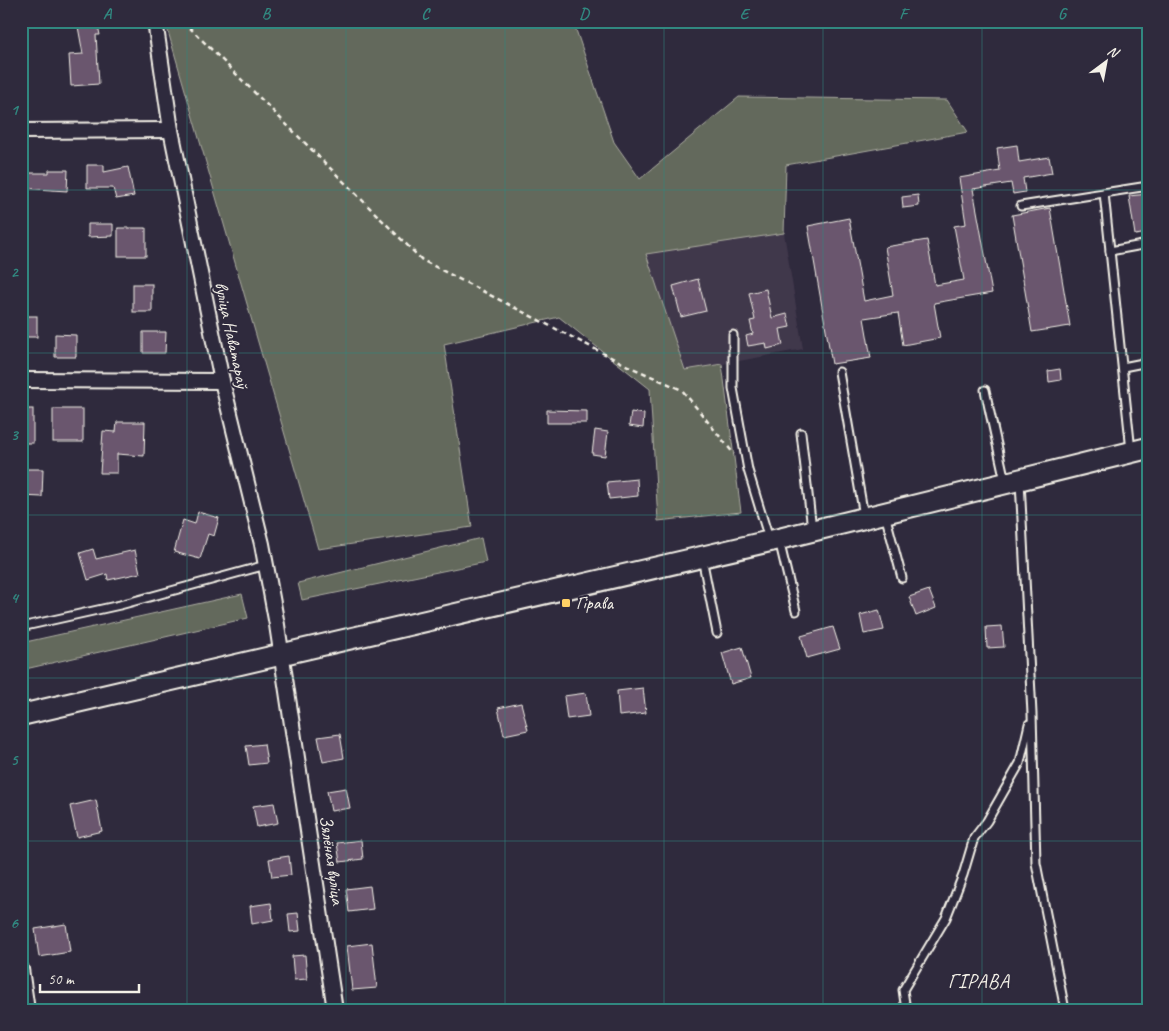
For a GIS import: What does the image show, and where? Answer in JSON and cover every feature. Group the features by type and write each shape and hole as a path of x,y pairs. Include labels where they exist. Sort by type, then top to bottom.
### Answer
{"main road":[{"path":"21,715 774,541 1140,450"}],"street":[{"name":"вуліца Наватараў","path":"155,21 171,130 222,381 266,565 282,654"},
{"path":"21,131 171,130"},
{"path":"21,380 222,381"},
{"name":"Зялёная вуліца","path":"282,654 335,1010"},
{"path":"21,968 28,1010"}],"lane":[{"path":"1021,206 1148,186"},
{"path":"1104,192 1123,367 1140,450"},
{"path":"1110,251 1148,244"},
{"path":"733,335 734,388 748,470 774,541 796,611"},
{"path":"1123,367 1148,362"},
{"path":"839,372 865,519"},
{"path":"985,390 1013,482 1032,714 1036,863 1065,1010"},
{"path":"801,433 812,531"},
{"path":"885,514 902,578"},
{"path":"702,558 717,633"},
{"path":"21,627 120,605 266,565"},
{"path":"906,1010 903,990 946,918 964,875 974,838 987,821 1020,763 1032,714"}],"path":[{"path":"183,21 422,260 628,366 682,390 748,470"}],"shaded area":[{"path":"784,233 803,349 685,371 646,254"}],"green space":[{"path":"165,21 573,21 614,142 640,179 739,97 947,100 968,132 786,165 784,233 646,254 685,370 722,364 741,512 658,521 650,389 559,317 444,344 472,527 318,549"},
{"path":"481,538 486,562 302,600 298,583"},
{"path":"242,594 248,618 21,670 21,643"}],"building":[{"path":"77,21 97,21 100,35 96,35 99,84 71,86 69,55 83,54"},
{"path":"1017,145 1019,162 1049,157 1052,173 1023,178 1025,192 1013,194 1011,183 973,189 992,293 934,303 940,338 903,345 898,313 864,318 871,358 832,364 808,226 849,218 864,301 893,295 885,247 927,240 935,285 964,280 954,226 966,224 959,178 1000,171 997,148"},
{"path":"87,165 104,165 104,172 128,167 134,196 116,199 113,188 87,188"},
{"path":"49,170 68,170 67,191 21,188 21,173 49,173"},
{"path":"1148,194 1148,233 1135,235 1129,196"},
{"path":"918,195 919,206 903,208 902,197"},
{"path":"1050,208 1070,326 1032,332 1012,215"},
{"path":"88,224 113,224 113,236 88,237"},
{"path":"118,228 146,228 146,256 118,256"},
{"path":"698,279 706,311 681,317 673,286"},
{"path":"133,284 152,284 152,312 133,312"},
{"path":"766,289 772,318 787,314 790,327 780,329 783,345 767,349 766,343 748,346 746,336 753,334 750,321 755,320 749,293"},
{"path":"21,316 37,316 37,337 21,337"},
{"path":"143,332 166,332 165,353 143,353"},
{"path":"55,334 76,335 76,357 55,357"},
{"path":"1060,369 1061,380 1049,382 1048,371"},
{"path":"21,409 33,409 33,443 21,443"},
{"path":"53,409 83,409 83,442 53,442"},
{"path":"547,410 587,411 587,423 547,423"},
{"path":"631,412 644,414 643,428 629,426"},
{"path":"117,422 145,422 144,456 117,454 117,473 100,473 103,431 116,432"},
{"path":"595,430 608,432 605,456 592,454"},
{"path":"22,469 43,469 42,497 21,496"},
{"path":"637,479 638,496 609,499 607,482"},
{"path":"198,512 219,518 214,536 208,534 200,559 174,552 183,520 195,524"},
{"path":"93,549 96,559 135,550 140,573 108,580 107,574 88,580 80,553"},
{"path":"929,590 936,608 916,616 909,597"},
{"path":"879,610 884,630 864,634 860,615"},
{"path":"1002,626 1004,647 987,648 986,627"},
{"path":"833,627 840,649 807,658 801,636"},
{"path":"742,647 751,678 731,684 722,653"},
{"path":"643,688 646,713 619,716 617,691"},
{"path":"586,693 589,716 567,719 564,696"},
{"path":"521,703 528,730 504,735 498,708"},
{"path":"340,734 344,758 323,762 318,737"},
{"path":"264,744 267,763 249,765 246,746"},
{"path":"346,788 350,808 331,811 327,791"},
{"path":"96,800 102,831 77,837 70,806"},
{"path":"274,803 278,823 257,827 253,806"},
{"path":"361,840 363,859 340,862 337,843"},
{"path":"289,856 291,875 272,877 269,859"},
{"path":"370,886 373,909 349,912 346,889"},
{"path":"271,903 273,920 252,924 250,906"},
{"path":"298,913 300,931 290,932 288,914"},
{"path":"66,924 70,952 39,957 35,929"},
{"path":"372,943 377,988 352,990 347,946"},
{"path":"305,955 307,979 294,980 292,956"}],"place":[{"name":"Гірава","path":"566,603"}],"district":[{"name":"ГІРАВА","path":"979,981"}]}
